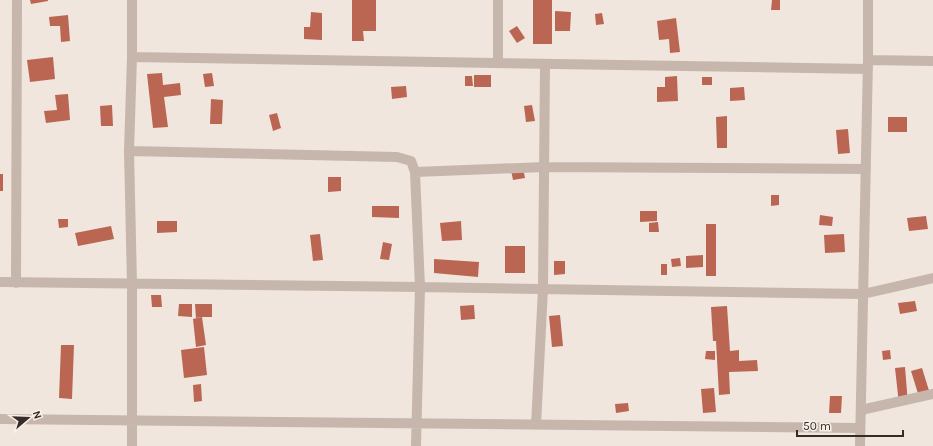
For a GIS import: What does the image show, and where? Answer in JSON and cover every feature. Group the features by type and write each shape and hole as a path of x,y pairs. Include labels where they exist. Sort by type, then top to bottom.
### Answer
{"street":[{"path":"16,282 17,0"},
{"path":"132,0 129,151 132,284 132,446"},
{"path":"498,0 498,63"},
{"path":"860,446 868,0"},
{"path":"132,57 545,64 868,65 933,61"},
{"path":"536,425 543,289 545,64"},
{"path":"129,151 397,157 411,161 415,172 420,287 416,446"},
{"path":"415,172 544,167 866,169"},
{"path":"0,282 863,294 933,278"},
{"path":"861,410 933,394"},
{"path":"0,419 860,428"}],"building":[{"path":"30,0 48,0 48,1 31,4"},
{"path":"352,0 376,0 376,31 363,31 364,41 352,41"},
{"path":"533,0 552,0 552,44 533,44"},
{"path":"772,0 780,0 780,10 771,10"},
{"path":"555,11 571,12 570,31 555,31"},
{"path":"311,12 322,13 322,40 304,39 304,27 310,27"},
{"path":"602,13 604,24 596,25 595,14"},
{"path":"68,15 70,41 61,42 60,26 50,26 49,17"},
{"path":"676,18 680,52 670,53 669,39 659,40 657,21"},
{"path":"517,26 525,38 517,43 509,31"},
{"path":"53,57 55,79 30,82 27,60"},
{"path":"162,73 163,85 180,83 181,95 164,97 168,127 153,128 147,74"},
{"path":"212,73 214,86 205,87 203,74"},
{"path":"474,75 491,75 491,87 474,87"},
{"path":"465,76 472,76 473,86 465,86"},
{"path":"677,76 678,101 657,102 657,87 665,87 665,77"},
{"path":"702,77 712,77 712,85 702,85"},
{"path":"406,86 407,97 392,99 391,87"},
{"path":"744,87 745,100 730,101 730,88"},
{"path":"68,94 70,120 46,123 44,111 57,110 55,95"},
{"path":"211,99 223,100 222,124 210,124"},
{"path":"112,105 113,126 101,126 100,106"},
{"path":"532,105 535,121 526,122 524,106"},
{"path":"277,113 281,128 273,131 269,115"},
{"path":"727,116 727,148 717,148 716,117"},
{"path":"888,117 907,117 907,132 888,132"},
{"path":"848,129 850,153 838,154 836,130"},
{"path":"523,168 525,178 513,180 511,170"},
{"path":"0,174 3,174 3,191 0,191"},
{"path":"328,177 341,177 341,191 328,192"},
{"path":"771,195 779,195 779,205 771,206"},
{"path":"372,206 399,206 399,218 372,217"},
{"path":"640,211 657,211 657,221 640,222"},
{"path":"820,215 833,217 832,226 819,225"},
{"path":"926,216 928,229 909,231 907,218"},
{"path":"58,219 68,219 68,227 59,228"},
{"path":"157,221 177,221 177,232 157,233"},
{"path":"461,221 462,240 442,241 440,223"},
{"path":"658,222 659,232 649,232 649,223"},
{"path":"706,224 716,224 716,276 706,276"},
{"path":"111,226 114,239 78,246 75,233"},
{"path":"320,234 323,260 313,261 310,235"},
{"path":"844,234 845,252 825,253 824,235"},
{"path":"383,242 392,244 389,260 380,259"},
{"path":"505,246 525,246 525,273 505,273"},
{"path":"703,255 703,267 686,268 686,256"},
{"path":"680,258 681,266 672,267 671,259"},
{"path":"434,259 479,262 478,277 434,273"},
{"path":"554,261 565,261 565,274 554,275"},
{"path":"661,264 667,264 667,275 661,275"},
{"path":"151,295 161,295 162,307 152,307"},
{"path":"915,301 917,311 900,314 898,303"},
{"path":"179,304 192,304 192,317 178,316"},
{"path":"195,304 212,304 212,317 196,318"},
{"path":"474,305 475,319 461,320 460,306"},
{"path":"727,306 730,351 739,350 739,361 757,360 758,371 729,372 730,394 719,395 716,341 713,341 711,307"},
{"path":"560,315 563,346 552,347 549,316"},
{"path":"202,317 206,345 196,347 193,319"},
{"path":"61,345 74,345 72,399 59,398"},
{"path":"204,347 207,375 184,378 181,350"},
{"path":"890,350 891,359 883,360 882,351"},
{"path":"706,351 715,351 715,360 705,359"},
{"path":"905,367 908,404 899,404 895,368"},
{"path":"922,368 931,397 920,400 911,371"},
{"path":"201,384 202,401 194,402 193,385"},
{"path":"714,388 716,412 703,413 701,389"},
{"path":"830,396 842,396 841,413 829,413"},
{"path":"628,403 629,411 616,413 615,404"}]}
